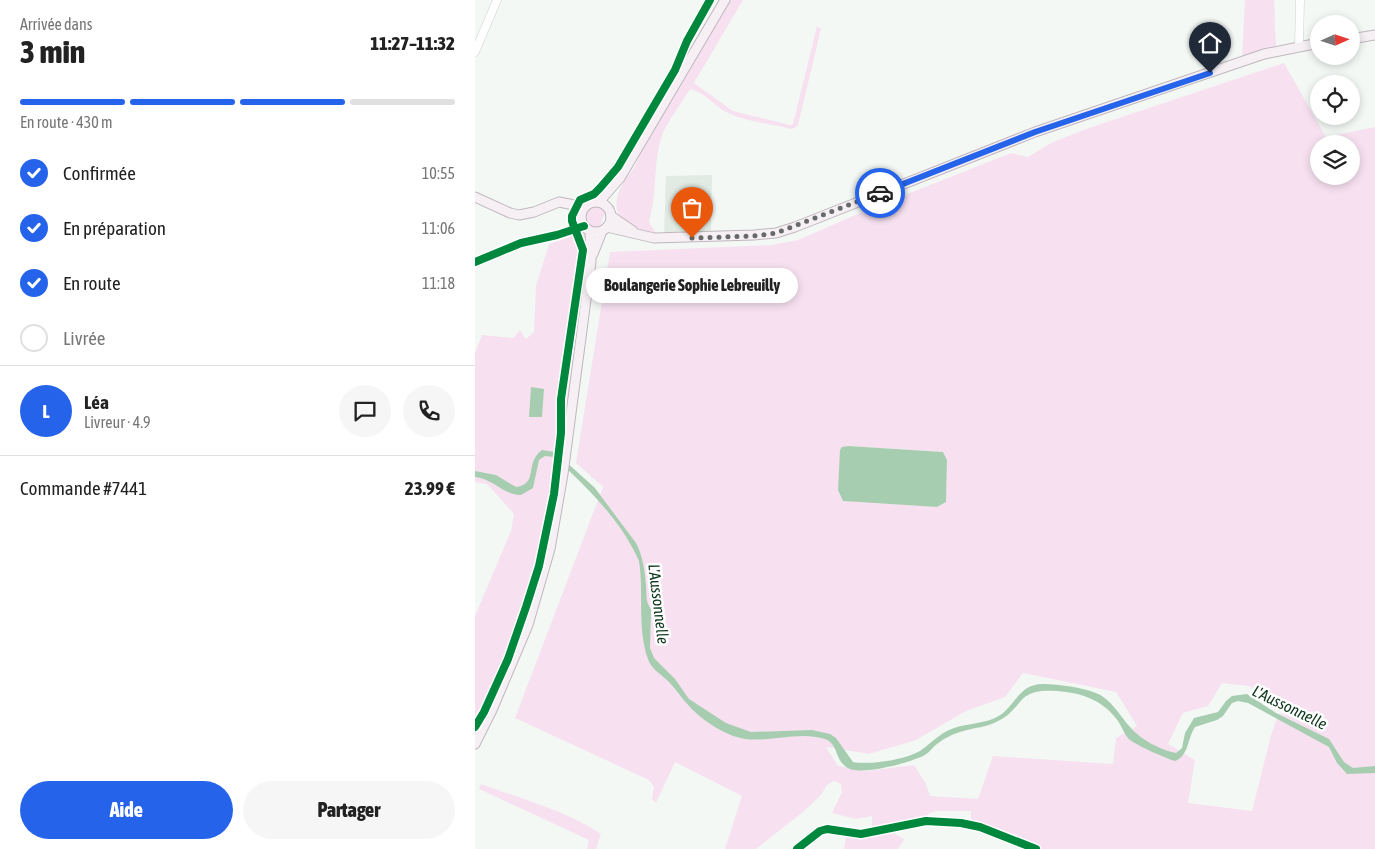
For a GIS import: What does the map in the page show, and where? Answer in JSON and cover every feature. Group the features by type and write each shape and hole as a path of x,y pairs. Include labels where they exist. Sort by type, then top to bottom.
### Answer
{"main road":[{"path":"591,262 585,225 585,207 589,203 599,202 620,178 725,0"},
{"path":"1360,37 1375,35"},
{"path":"551,204 570,208 585,225 654,238 754,236 776,233 1035,132 1276,51 1310,44"},
{"path":"475,744 496,701 528,626 550,548 566,454 591,262 605,229 620,178"},
{"path":"475,196 510,213 519,215 534,212 551,204 565,202 585,207"},
{"path":"599,202 639,236"}],"street":[{"path":"475,52 497,0"},
{"path":"1299,46 1300,0"},
{"path":"475,262 521,243 557,235 585,225"},
{"path":"797,849 820,831 827,829 861,834 926,821 979,827 1036,849"}],"shaded area":[{"path":"730,0 743,0 694,83 733,111 790,125 793,124 817,26 821,29 798,125 791,129 737,117 724,111 702,94 690,89 661,138 649,222 658,236 646,233 636,229 621,218 617,211 616,202 619,192 626,178 633,170 643,146"},
{"path":"1245,0 1274,0 1276,47 1242,57"},
{"path":"1284,63 1310,109 1310,125 1319,125 1325,135 1310,135 1310,185 1360,185 1360,135 1336,135 1375,127 1375,849 1041,849 971,821 971,811 936,811 930,813 922,820 872,829 872,816 856,819 832,813 842,792 841,784 834,781 827,785 821,795 803,812 756,849 725,849 742,796 675,762 656,803 652,799 654,787 649,780 515,718 603,487 576,463 610,252 771,245 798,240 862,212 1011,153 1028,157 1051,143 1086,129","holes":["842,447 943,452 947,460 946,502 937,507 843,501","1023,673 1116,692 1137,726 1116,738 1113,764 993,756 978,799 930,796 926,784 914,765 866,771 838,766 826,747 869,754 916,740 966,711 1005,697","1222,683 1249,686 1328,725 1279,713 1271,735 1252,811 1188,803 1195,760 1168,744 1183,713 1208,706"]},
{"path":"712,175 711,234 664,236 666,176"},
{"path":"593,207 601,207 606,210 599,229 591,227 586,221 587,212"},
{"path":"581,231 585,232 588,236 588,256 582,284 582,306 564,425 557,442 550,499 537,565 515,633 479,718 480,725 475,735 475,616 511,531 514,514 487,484 475,482 475,353 482,335 513,338 520,330 526,339 534,332 536,286 549,244"},
{"path":"531,387 544,389 542,417 529,417"},
{"path":"842,447 943,452 947,460 946,502 937,507 843,501 838,490 840,450"},
{"path":"542,450 555,452 595,488 636,543 643,564 647,601 651,609 650,648 654,658 675,679 689,699 726,723 751,732 812,730 830,734 836,738 853,762 877,762 896,759 920,751 943,733 953,728 995,718 1002,714 1027,688 1034,685 1049,684 1097,693 1110,703 1139,736 1157,747 1176,753 1182,748 1185,733 1194,718 1218,712 1232,696 1247,694 1276,713 1329,739 1344,762 1353,768 1375,766 1375,773 1347,774 1337,763 1329,747 1248,703 1238,701 1232,703 1223,716 1217,720 1195,727 1183,755 1175,761 1152,752 1130,740 1118,721 1099,703 1083,696 1057,691 1034,692 1023,699 1008,715 995,723 951,735 939,742 925,755 916,759 872,770 852,770 846,767 829,741 816,737 798,736 754,740 730,735 715,727 695,712 671,684 649,663 643,636 639,561 632,546 613,518 579,480 554,457 545,456 539,460 533,488 521,495 509,493 487,480 475,477 475,471 496,475 516,487 523,485 530,477 534,461"},
{"path":"481,784 573,818 601,834 596,849 587,849 589,840 479,789"},
{"path":"892,832 904,839 898,849 844,849 846,837 862,839"}],"cycle path":[{"path":"475,727 484,712 508,659 526,607 539,566 554,494 561,433 561,399 583,250 572,221 572,216 580,200 594,194 618,167 675,70 687,41 710,0"},
{"path":"475,262 521,243 557,235 584,226"},
{"path":"797,849 820,831 827,829 861,834 926,821 961,823 980,827 1036,849"}],"way so far":[{"path":"692,238 754,236 776,233 880,193"}],"place":[{"name":"Boulangerie Sophie Lebreuilly","path":"692,238"}],"route":[{"path":"880,193 1035,132 1210,73"}],"water label":[{"name":"L'Aussonnelle","path":"659,604"},
{"name":"L'Aussonnelle","path":"1290,707"}]}
